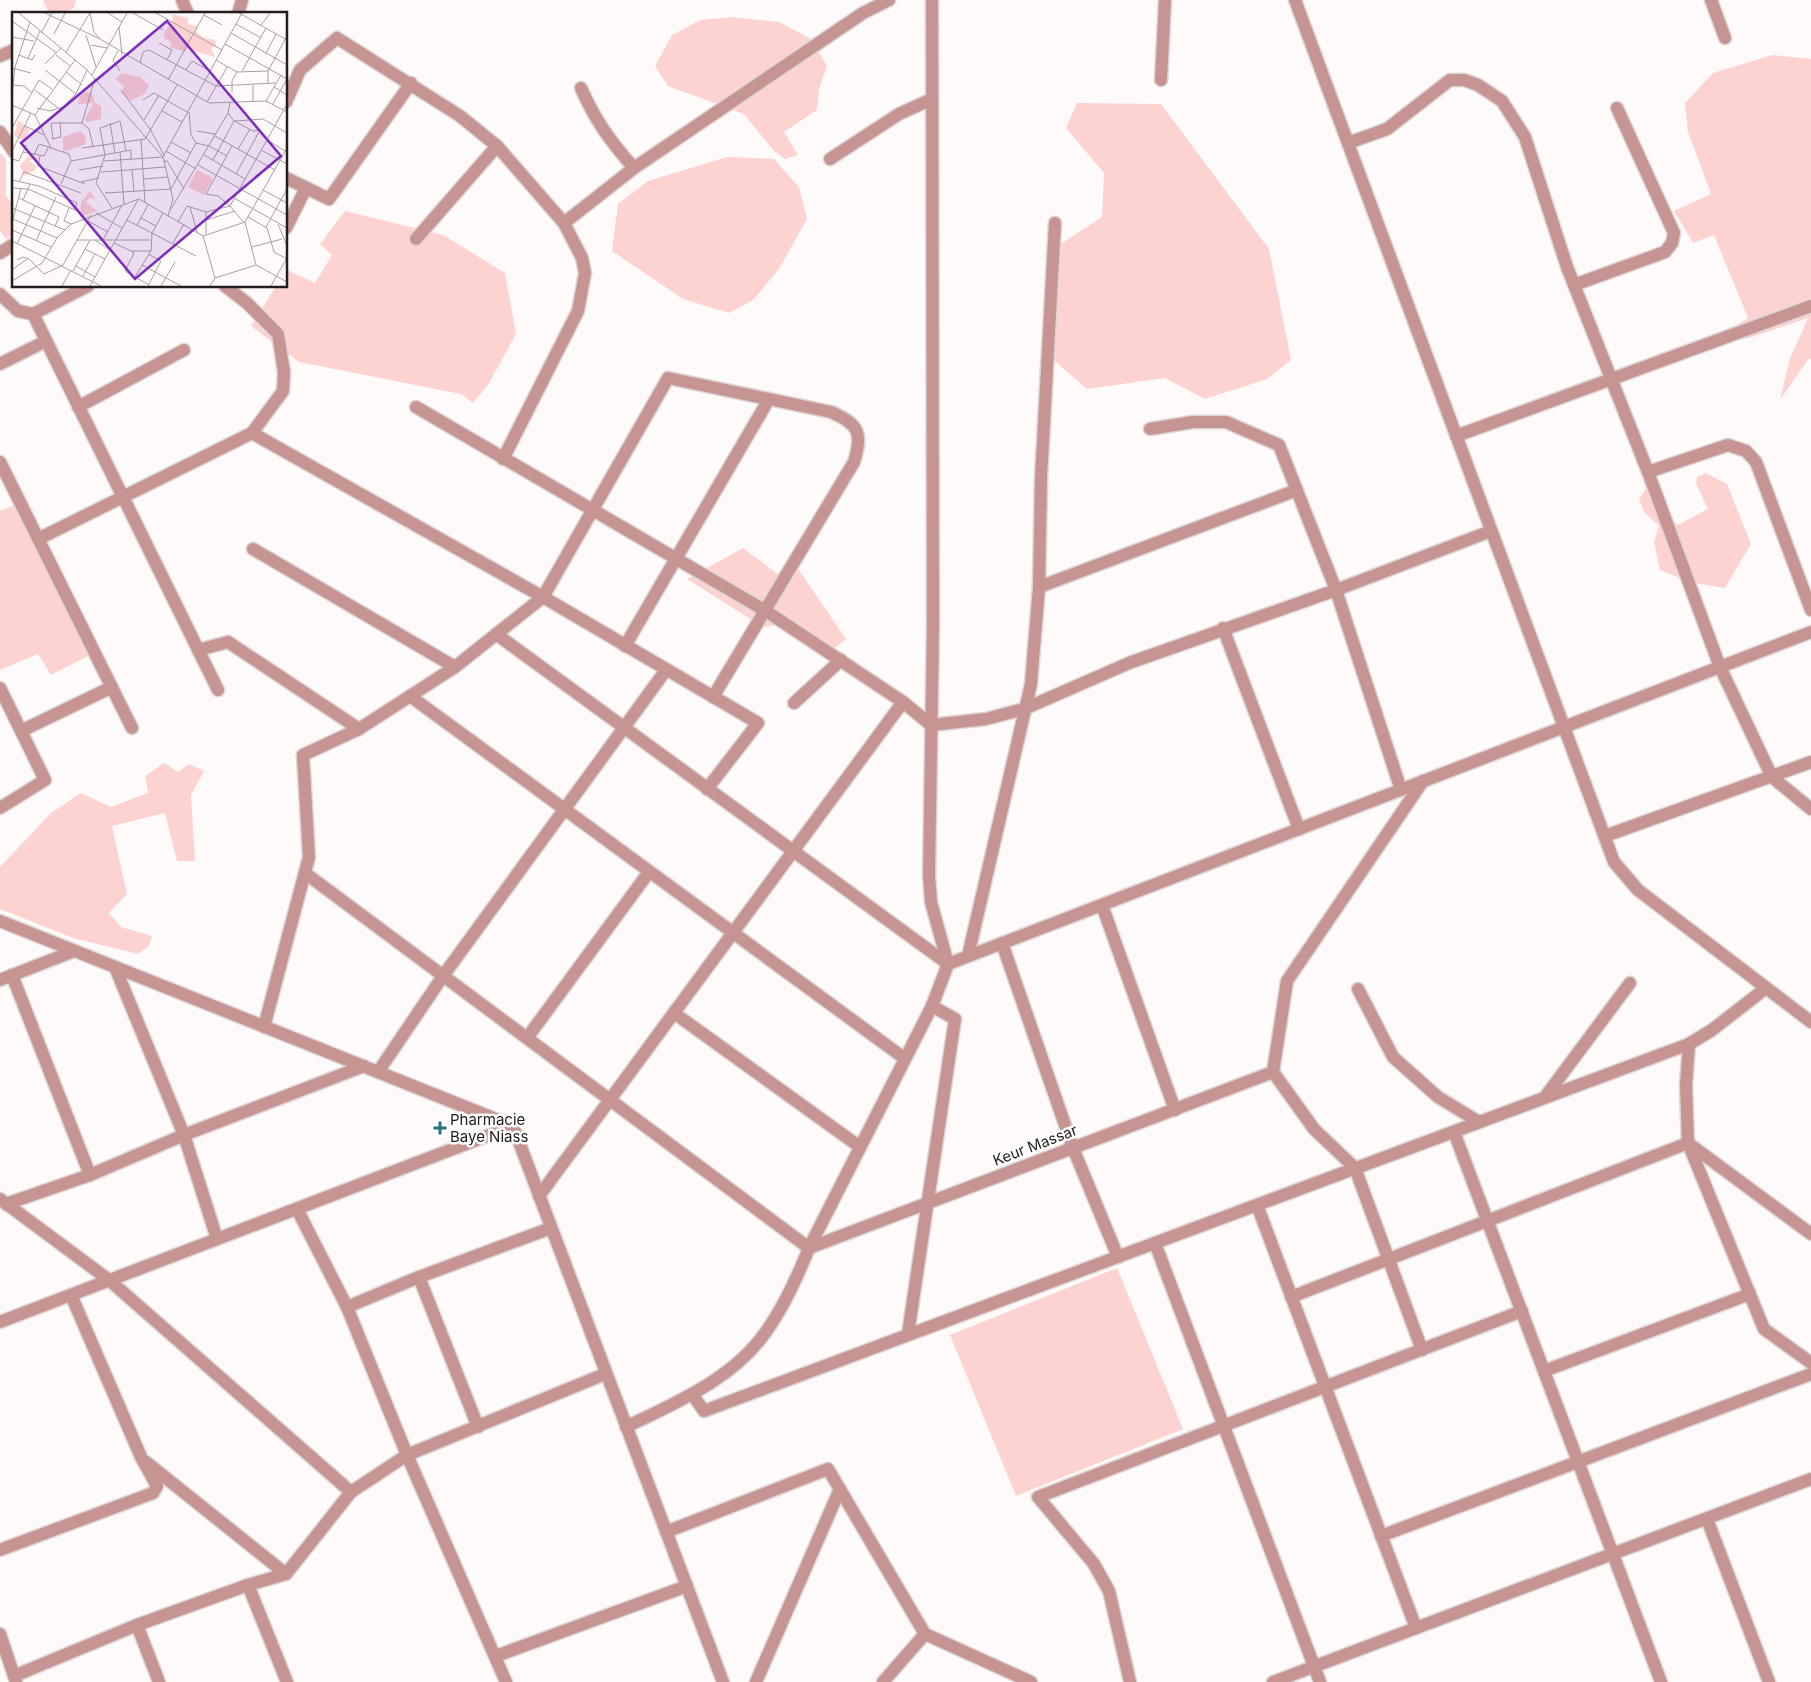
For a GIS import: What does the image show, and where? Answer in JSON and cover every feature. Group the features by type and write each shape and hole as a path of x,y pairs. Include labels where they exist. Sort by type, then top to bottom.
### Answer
{"street":[{"path":"182,0 187,12"},
{"path":"564,224 634,168 863,13 890,0"},
{"path":"626,1427 692,1394 736,1364 764,1335 792,1289 809,1248 932,1006 948,964 931,902 933,626 932,0"},
{"path":"1161,80 1165,0"},
{"path":"1295,0 1614,862 1638,890 1811,1022"},
{"path":"1711,0 1725,38"},
{"path":"288,97 300,70 337,38 411,83 460,116 497,146 564,224 582,258 585,273 578,311 503,459"},
{"path":"0,56 12,51"},
{"path":"1348,143 1386,129 1450,80 1464,80 1478,85 1502,101 1525,137 1574,285 1648,472 1720,667 1772,777 1811,809"},
{"path":"288,179 329,199 411,83"},
{"path":"581,88 593,114 608,138 634,168"},
{"path":"830,159 899,114 932,99"},
{"path":"1574,285 1665,252 1672,243 1674,233 1617,108"},
{"path":"0,132 12,149"},
{"path":"416,239 497,146"},
{"path":"288,224 306,188"},
{"path":"968,956 1031,684 1039,587 1041,478 1055,223"},
{"path":"0,254 12,245"},
{"path":"0,294 18,311 33,314 84,288"},
{"path":"38,539 252,433 283,391 284,372 278,334 228,288"},
{"path":"1456,436 1811,306"},
{"path":"33,314 218,690"},
{"path":"0,364 46,341"},
{"path":"78,407 184,350"},
{"path":"264,1027 310,857 303,755 359,729 455,667 543,597 668,378 831,412 848,419 855,426 860,445 854,462 713,697"},
{"path":"625,646 769,399"},
{"path":"416,407 766,611 903,702 931,725 986,719 1024,709 1129,663 1223,628 1336,590 1491,530"},
{"path":"1150,429 1193,422 1226,422 1279,445 1336,590 1402,790"},
{"path":"252,433 543,597 758,723 707,789"},
{"path":"1648,472 1728,445 1746,451 1756,462 1811,610"},
{"path":"0,462 132,728"},
{"path":"1039,587 1298,490"},
{"path":"253,549 455,667"},
{"path":"1223,628 1299,829"},
{"path":"948,964 1811,632"},
{"path":"496,634 948,964"},
{"path":"198,650 228,642 359,729"},
{"path":"794,703 841,660"},
{"path":"378,1072 444,976 666,670"},
{"path":"21,731 112,687"},
{"path":"0,688 45,780 0,808"},
{"path":"410,696 904,1058"},
{"path":"539,1196 903,702"},
{"path":"1605,836 1811,762"},
{"path":"1422,1350 1355,1168 1314,1128 1273,1072 1286,981 1423,781"},
{"path":"527,1038 648,872"},
{"path":"305,874 809,1248"},
{"path":"1102,905 1175,1110"},
{"path":"0,921 512,1126 723,1682"},
{"path":"1002,943 1073,1148 1118,1257"},
{"path":"0,980 74,950"},
{"path":"114,966 184,1135 217,1239"},
{"path":"12,975 90,1175"},
{"path":"1546,1097 1630,983"},
{"path":"692,1394 704,1411 1689,1044 1766,988"},
{"path":"1358,989 1393,1057 1438,1097 1479,1122"},
{"path":"908,1334 955,1019 932,1006"},
{"path":"674,1013 860,1147"},
{"path":"1689,1044 1686,1085 1688,1143 1764,1329 1811,1363"},
{"path":"3,1202 90,1175 184,1135 364,1066"},
{"name":"Keur Massar","path":"809,1248 1273,1072"},
{"path":"0,1322 512,1126"},
{"path":"1454,1132 1661,1682"},
{"path":"1291,1297 1688,1143"},
{"path":"1688,1143 1811,1234"},
{"path":"3,1202 108,1280 351,1492"},
{"path":"1256,1205 1416,1628"},
{"path":"297,1209 347,1308 407,1455 506,1682"},
{"path":"347,1308 419,1277 551,1228"},
{"path":"1155,1243 1320,1682"},
{"path":"419,1277 478,1427"},
{"path":"1544,1371 1750,1294"},
{"path":"0,1550 153,1493 157,1486 141,1457 71,1295"},
{"path":"1130,1682 1109,1591 1094,1564 1038,1497 1522,1311"},
{"path":"0,1634 15,1679 137,1625 248,1585 286,1574 351,1492 407,1455 605,1374"},
{"path":"1381,1536 1811,1374"},
{"path":"141,1457 286,1574"},
{"path":"666,1532 828,1469 925,1634 1031,1682"},
{"path":"1273,1682 1707,1519 1810,1483"},
{"path":"756,1682 840,1489"},
{"path":"1707,1519 1769,1682"},
{"path":"248,1585 287,1682"},
{"path":"496,1656 687,1586"},
{"path":"137,1625 159,1682"},
{"path":"883,1682 925,1634"}],"shaded area":[{"path":"43,0 76,0 74,8 64,12 48,12"},
{"path":"732,17 779,22 811,39 827,66 819,89 817,110 784,132 798,155 785,159 774,151 744,114 668,86 655,66 672,35 700,20"},
{"path":"1772,55 1811,59 1811,360 1809,358 1780,400 1790,358 1808,318 1749,338 1709,344 1748,318 1714,235 1693,243 1674,211 1711,194 1688,132 1685,103 1713,73"},
{"path":"1077,103 1161,104 1269,249 1291,360 1267,379 1205,399 1165,378 1087,389 1050,357 1045,254 1102,217 1104,173 1066,128"},
{"path":"0,153 6,159 6,196 12,204 12,236 6,239 0,231"},
{"path":"727,157 774,159 799,187 807,219 779,269 753,300 729,313 683,299 612,251 618,204 648,181"},
{"path":"345,211 443,235 505,273 516,334 488,385 473,403 461,394 299,362 251,326 275,288 288,288 288,270 315,283 332,255 320,244"},
{"path":"1706,473 1727,484 1751,544 1725,588 1693,583 1660,570 1654,542 1659,526 1644,512 1639,499 1649,484 1665,515 1678,525 1708,509 1696,484 1697,477"},
{"path":"15,505 88,656 51,675 38,654 0,670 0,511"},
{"path":"743,548 787,581 793,571 799,570 846,639 830,652 797,622 763,627 687,579"},
{"path":"164,763 178,772 189,764 204,771 191,795 195,861 177,861 165,813 112,826 127,894 109,913 121,927 152,936 149,946 138,954 73,938 0,909 0,867 51,813 81,793 111,807 148,793 145,776"},
{"path":"1117,1268 1183,1429 1016,1496 950,1335"}],"place":[{"name":"Pharmacie Baye Niass","path":"440,1128"}]}
